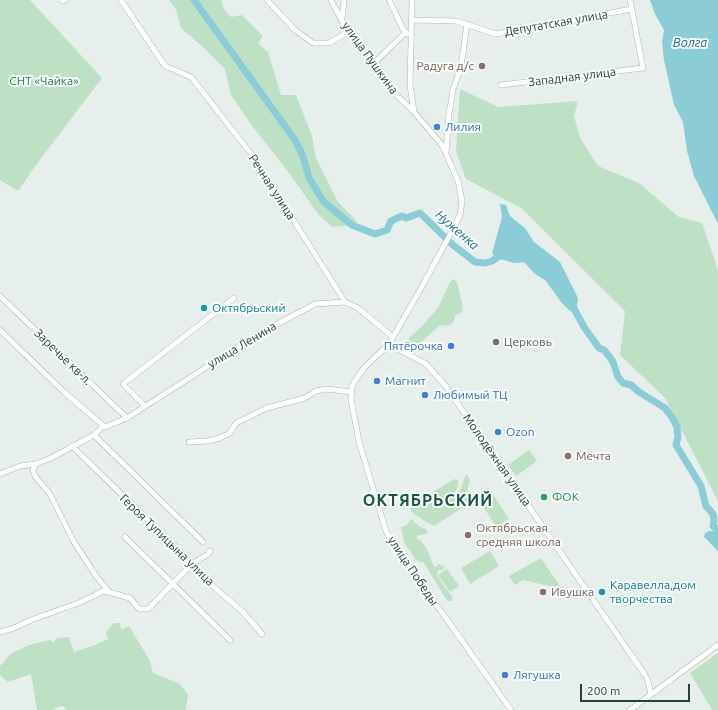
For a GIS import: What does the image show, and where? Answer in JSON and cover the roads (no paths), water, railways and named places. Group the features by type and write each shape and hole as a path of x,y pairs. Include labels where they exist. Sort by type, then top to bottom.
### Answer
{"street":[{"name":"Речная улица","path":"121,0 165,66 191,77 255,160 345,302"},
{"path":"267,0 295,30 313,43 329,43 348,32"},
{"name":"улица Пушкина","path":"331,0 348,32 388,87 414,112 442,145 446,152"},
{"path":"342,20 344,0"},
{"path":"388,0 403,29 411,38"},
{"path":"412,0 410,84 414,112"},
{"path":"630,0 632,9"},
{"name":"Депутатская улица","path":"411,20 456,21 496,34 632,9"},
{"name":"Западная улица","path":"501,85 643,68 632,9"},
{"path":"446,152 449,114 453,90 461,66 467,24"},
{"path":"372,65 406,32"},
{"name":"улица Победы","path":"446,152 458,181 462,201 460,215 389,344 359,374 355,381 351,392 352,408 359,442 386,531 392,542 511,710"},
{"name":"Заречье кв-л.","path":"0,296 127,418"},
{"path":"145,406 123,384 234,298"},
{"path":"345,302 358,308 393,337"},
{"name":"улица Ленина","path":"0,474 20,466 36,464 52,458 94,435 99,429 127,418 255,336 315,304 345,302"},
{"path":"0,330 64,392 105,427"},
{"name":"Молодёжная улица","path":"389,344 426,364 445,385 645,675 651,694"},
{"path":"189,442 208,441 220,438 230,433 236,423 267,408 305,398 316,391 326,389 351,392"},
{"name":"Героя Тупицына улица","path":"94,435 203,542"},
{"name":"Героя Тупицына улица","path":"72,446 217,590 242,611 262,634"},
{"path":"36,464 33,470 35,476 50,494 74,542 96,576 110,592"},
{"path":"125,537 230,640"},
{"path":"0,632 81,602 103,591 130,598 139,609 148,609 192,564 208,554 210,551"},
{"path":"630,710 718,644"}],"water":[{"name":"Волга","path":"650,0 718,0 718,224 694,176 687,151 683,122 674,105 664,60 662,42 664,30 655,14"},
{"path":"500,204 506,205 510,216 525,228 534,242 560,262 578,298 576,312 570,311 561,302 546,281 534,273 524,262 514,263 497,258 492,253 502,217"},
{"path":"709,531 718,531 718,551 704,537 705,533"}],"waterway":[{"name":"Нуженка","path":"194,0 295,140 303,156 309,178 324,202 352,225 375,234 387,230 391,221 402,216 406,218 420,213 453,245 475,262 485,263 492,261 504,253"},
{"name":"Нуженка","path":"572,305 584,327 599,348 604,350 613,362 618,377 623,383 631,385 639,392 665,408 672,417 677,427 678,437 676,445 701,486 706,506 713,514 713,526 718,530"}],"place":[{"name":"Радуга д/с","path":"482,66"},
{"name":"Лилия","path":"437,127"},
{"name":"Октябрьский","path":"204,308"},
{"name":"Церковь","path":"496,342"},
{"name":"Пятёрочка","path":"451,346"},
{"name":"Магнит","path":"377,381"},
{"name":"Любимый ТЦ","path":"425,395"},
{"name":"Ozon","path":"498,432"},
{"name":"Мечта","path":"568,456"},
{"name":"ФОК","path":"544,497"},
{"name":"Октябрьская средняя школа","path":"468,535"},
{"name":"Ивушка","path":"543,592"},
{"name":"Каравелла,дом творчества","path":"602,592"},
{"name":"Лягушка","path":"505,675"}],"district":[{"name":"ОКТЯБРЬСКИЙ","path":"428,501"}],"park label":[{"name":"СНТ «Чайка»","path":"44,81"}]}
